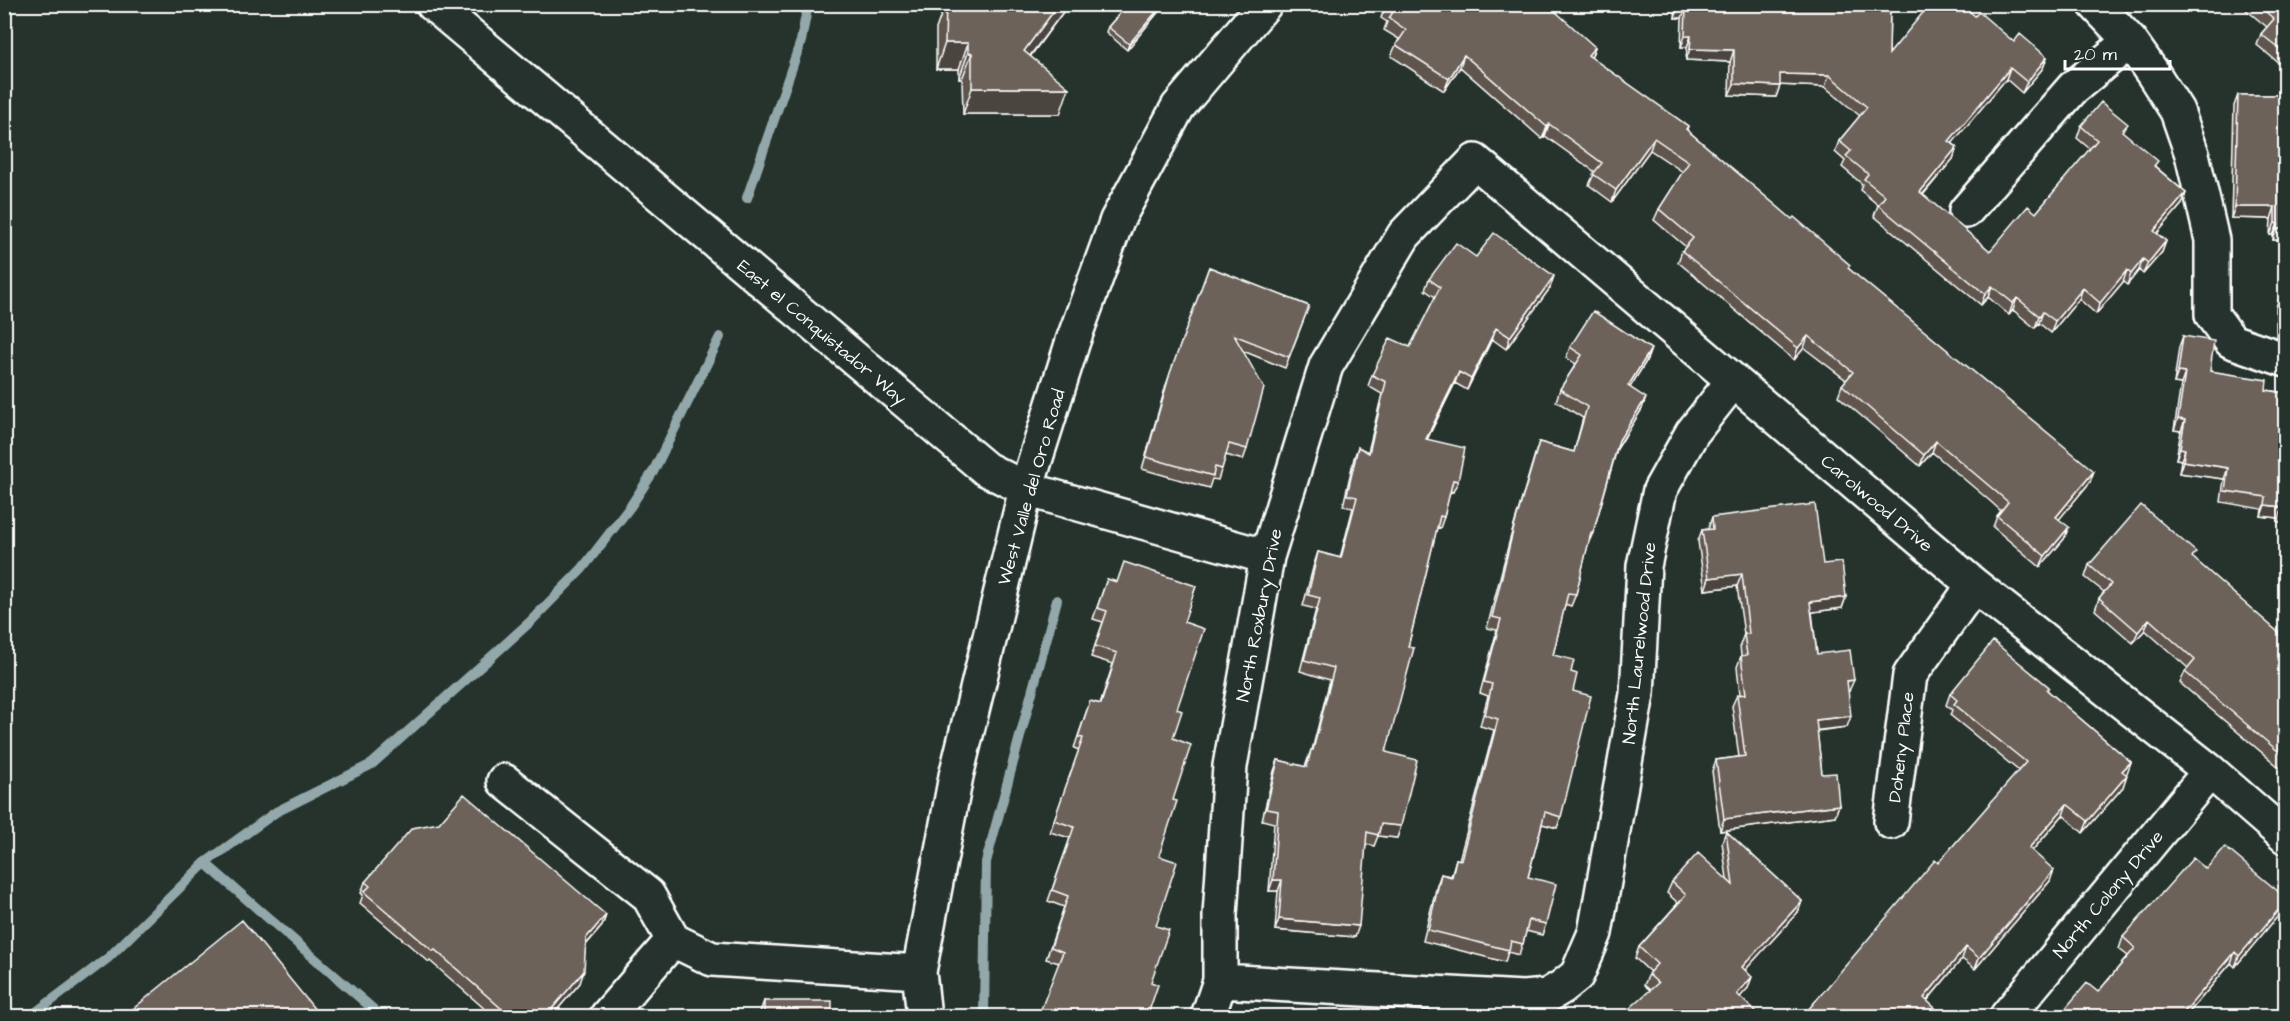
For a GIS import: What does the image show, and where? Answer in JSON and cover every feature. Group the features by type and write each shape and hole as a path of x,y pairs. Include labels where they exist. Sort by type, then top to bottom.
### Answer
{"street":[{"name":"East el Conquistador Way","path":"433,4 986,469 1026,489 1267,557"},
{"name":"West Valle del Oro Road","path":"924,1017 919,972 956,776 1026,489 1073,341 1118,220 1178,107 1265,4"},
{"path":"2095,4 2130,41 2176,111 2192,154 2212,240 2212,315 2231,341 2286,360"},
{"path":"1966,211 2073,88 2130,41"},
{"name":"Carolwood Drive","path":"1475,161 1974,585 2210,771 2286,837"},
{"name":"North Roxbury Drive","path":"1208,1017 1220,981 1220,915 1230,766 1267,557 1326,366 1404,235 1475,161"},
{"name":"North Laurelwood Drive","path":"1220,981 1503,998 1568,997 1595,933 1637,694 1644,566 1660,490 1692,433 1733,381"},
{"name":"Doheny Place","path":"1891,822 1910,675 1974,585"},
{"name":"North Colony Drive","path":"2007,1017 2210,771"},
{"path":"504,781 648,895 673,940 712,959 919,972"},
{"path":"607,1017 673,940"}],"building":[{"path":"946,4 1059,4 1024,51 1069,88 972,88 972,53 968,53 968,43 945,43"},
{"path":"1128,4 1163,4 1129,44 1108,27"},
{"path":"1386,4 1508,4 1511,7 1513,4 1547,4 1595,47 1588,55 1688,126 1686,129 1850,265 1848,268 2094,471 2056,517 2069,527 2045,556 1997,516 2008,502 1936,441 1924,455 1842,385 1853,372 1808,336 1798,348 1682,251 1693,238 1659,209 1689,162 1654,138 1616,190 1593,174 1602,163 1549,124 1547,127 1464,55 1449,79 1396,45 1406,30 1389,18 1393,12 1385,7"},
{"path":"1679,4 1890,4 1889,54 1930,4 1961,4 1975,16 1979,12 2014,42 2020,34 2047,57 2027,82 2010,68 1949,141 1957,147 1920,192 1990,251 2028,206 2036,213 2097,140 2081,126 2101,102 2128,124 2122,131 2158,161 2154,166 2186,193 2154,231 2166,241 2148,263 2143,259 2131,274 2127,270 2100,303 2083,288 2055,321 2043,312 2039,316 2017,298 2013,303 1992,286 1985,294 1878,205 1885,196 1864,179 1868,174 1846,156 1851,151 1839,141 1867,107 1829,75 1780,74 1780,86 1734,84 1734,50 1690,49 1691,36 1685,36 1686,7 1679,6"},
{"path":"2257,4 2286,4 2286,54 2261,34 2274,19"},
{"path":"2238,95 2286,95 2286,229 2277,229 2275,207 2235,207"},
{"path":"1494,233 1554,276 1510,337 1496,328 1471,379 1459,372 1426,439 1465,448 1458,481 1453,480 1444,517 1440,516 1408,647 1414,648 1386,752 1417,760 1401,826 1381,824 1378,835 1367,832 1359,926 1279,919 1282,880 1273,880 1278,811 1266,809 1278,760 1307,767 1334,668 1304,660 1320,598 1308,595 1318,552 1341,558 1357,497 1347,495 1358,447 1369,453 1386,382 1372,375 1390,338 1410,347 1440,287 1429,279 1456,243 1476,257"},
{"path":"1209,267 1309,306 1289,357 1234,335 1264,388 1247,449 1229,444 1222,469 1215,467 1213,476 1146,457 1170,373"},
{"path":"2280,296 2286,296 2286,327 2280,326"},
{"path":"1593,311 1651,349 1628,386 1646,398 1619,440 1593,533 1591,533 1576,594 1568,593 1553,655 1574,660 1571,672 1577,674 1573,691 1591,696 1561,817 1545,812 1528,877 1556,884 1546,924 1529,920 1523,944 1511,941 1509,950 1428,930 1441,874 1452,877 1456,859 1461,860 1498,719 1485,715 1492,684 1484,682 1501,619 1492,617 1514,527 1539,442 1574,452 1587,407 1560,389 1582,355 1570,347"},
{"path":"2183,336 2214,341 2210,371 2267,380 2266,390 2286,393 2286,511 2283,511 2283,507 2265,505 2266,497 2225,491 2228,468 2183,461 2185,449 2180,448 2185,420 2178,419 2185,373 2178,372"},
{"path":"1815,504 1823,564 1842,562 1846,597 1810,602 1817,654 1850,650 1854,680 1847,681 1851,716 1816,720 1822,774 1836,773 1839,805 1724,819 1716,760 1745,756 1737,695 1746,694 1741,656 1747,655 1744,634 1749,634 1742,574 1709,578 1702,530 1713,529 1712,517"},
{"path":"2141,505 2196,552 2192,557 2286,639 2286,758 2185,672 2195,660 2149,619 2138,632 2099,598 2111,584 2089,565"},
{"path":"1124,562 1196,586 1184,622 1204,629 1177,709 1182,711 1173,738 1191,745 1173,800 1177,801 1159,856 1177,862 1156,926 1169,930 1151,982 1158,985 1147,1017 1038,1017 1063,952 1051,947 1068,896 1052,890 1074,827 1054,820 1083,738 1078,737 1090,701 1101,704 1117,653 1095,646 1107,611 1097,608 1107,579 1117,582"},
{"path":"1993,641 2049,687 2047,690 2131,762 2122,771 2127,775 2088,821 2067,804 2029,848 2054,870 1979,958 1966,947 1924,998 1936,1009 1930,1017 1802,1017 1935,860 1938,863 2026,762 1954,704 1957,700 1950,694"},
{"path":"464,794 606,915 586,938 584,971 545,1017 511,1017 435,950 433,951 364,892 370,886 365,882 412,828 439,823"},
{"path":"1726,831 1802,901 1742,967 1752,977 1737,994 1761,1017 1620,1017 1658,983 1648,974 1657,964 1639,947 1686,895 1672,882 1698,853 1733,885"},
{"path":"2225,847 2286,898 2286,901 2239,956 2235,952 2180,1017 2058,1017 2087,983 2098,992 2135,948 2123,937 2193,858 2206,869"},
{"path":"242,920 321,1017 123,1017"},
{"path":"764,1001 832,1001 832,1017 764,1017"},
{"path":"2286,1008 2286,1017 2278,1017"}],"waterway":[{"path":"747,198 801,41 808,4"},
{"path":"31,1016 108,958 205,863 276,812 372,764 530,622 582,569 630,507 653,472 720,337"},
{"path":"984,1016 986,862 1057,600"},
{"path":"205,863 381,1016"}]}
